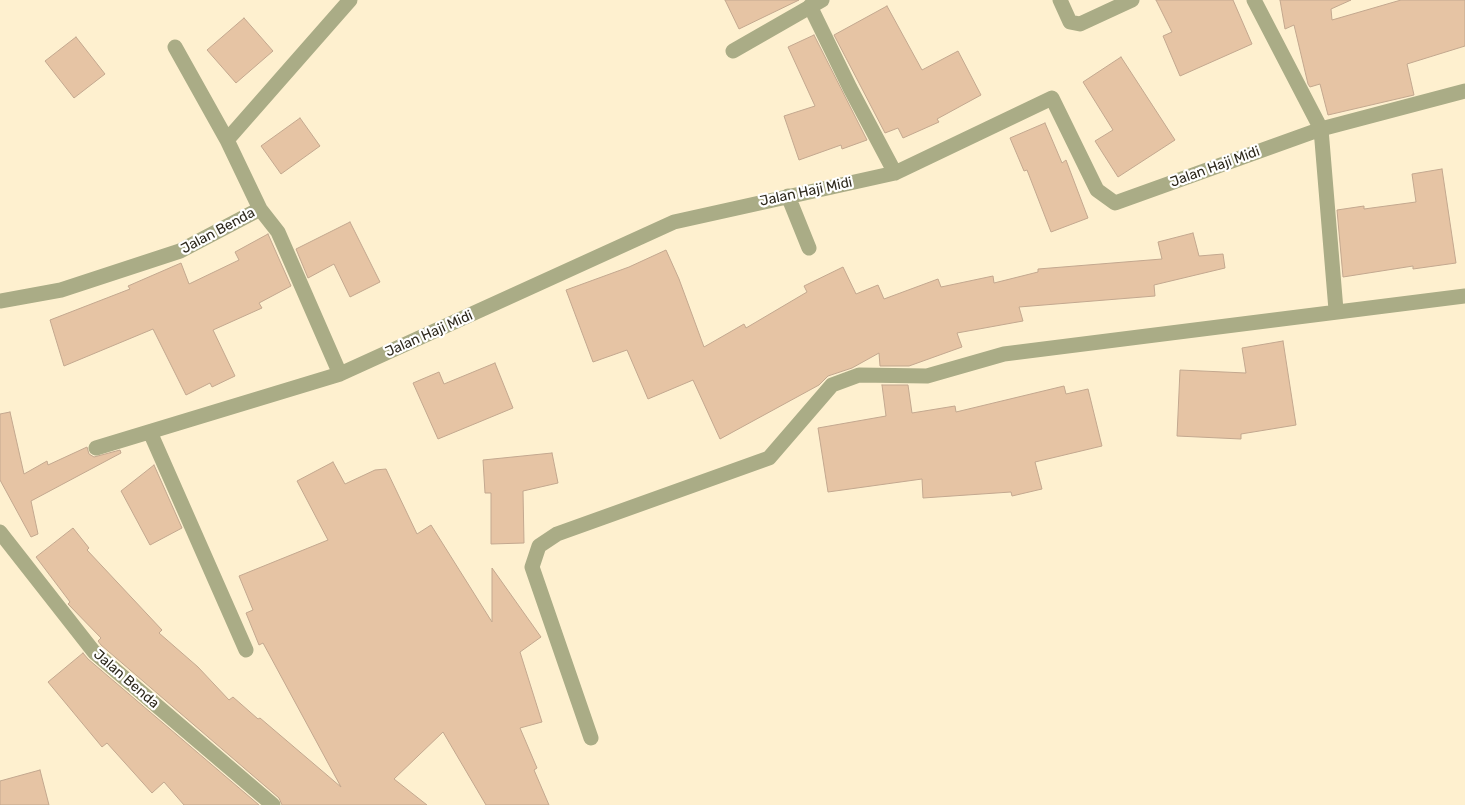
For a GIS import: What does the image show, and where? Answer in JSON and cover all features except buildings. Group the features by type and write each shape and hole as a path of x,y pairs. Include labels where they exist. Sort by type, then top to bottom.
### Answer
{"street":[{"path":"227,140 350,0"},
{"path":"1060,0 1070,22 1080,24 1132,0"},
{"path":"1254,0 1321,129 1336,310"},
{"path":"733,51 807,4 895,173"},
{"name":"Jalan Benda","path":"0,301 61,290 180,251 260,209 227,140 175,47"},
{"name":"Jalan Haji Midi","path":"96,448 340,374 674,222 895,173 1052,98 1096,190 1115,203 1321,129 1465,91"},
{"path":"788,196 809,248"},
{"path":"260,209 278,232 340,374"},
{"path":"591,738 532,567 539,546 557,534 768,458 832,385 859,375 927,376 1004,354 1336,310 1465,296"},
{"path":"150,432 246,650"},
{"name":"Jalan Benda","path":"0,532 94,652 273,805"}]}
